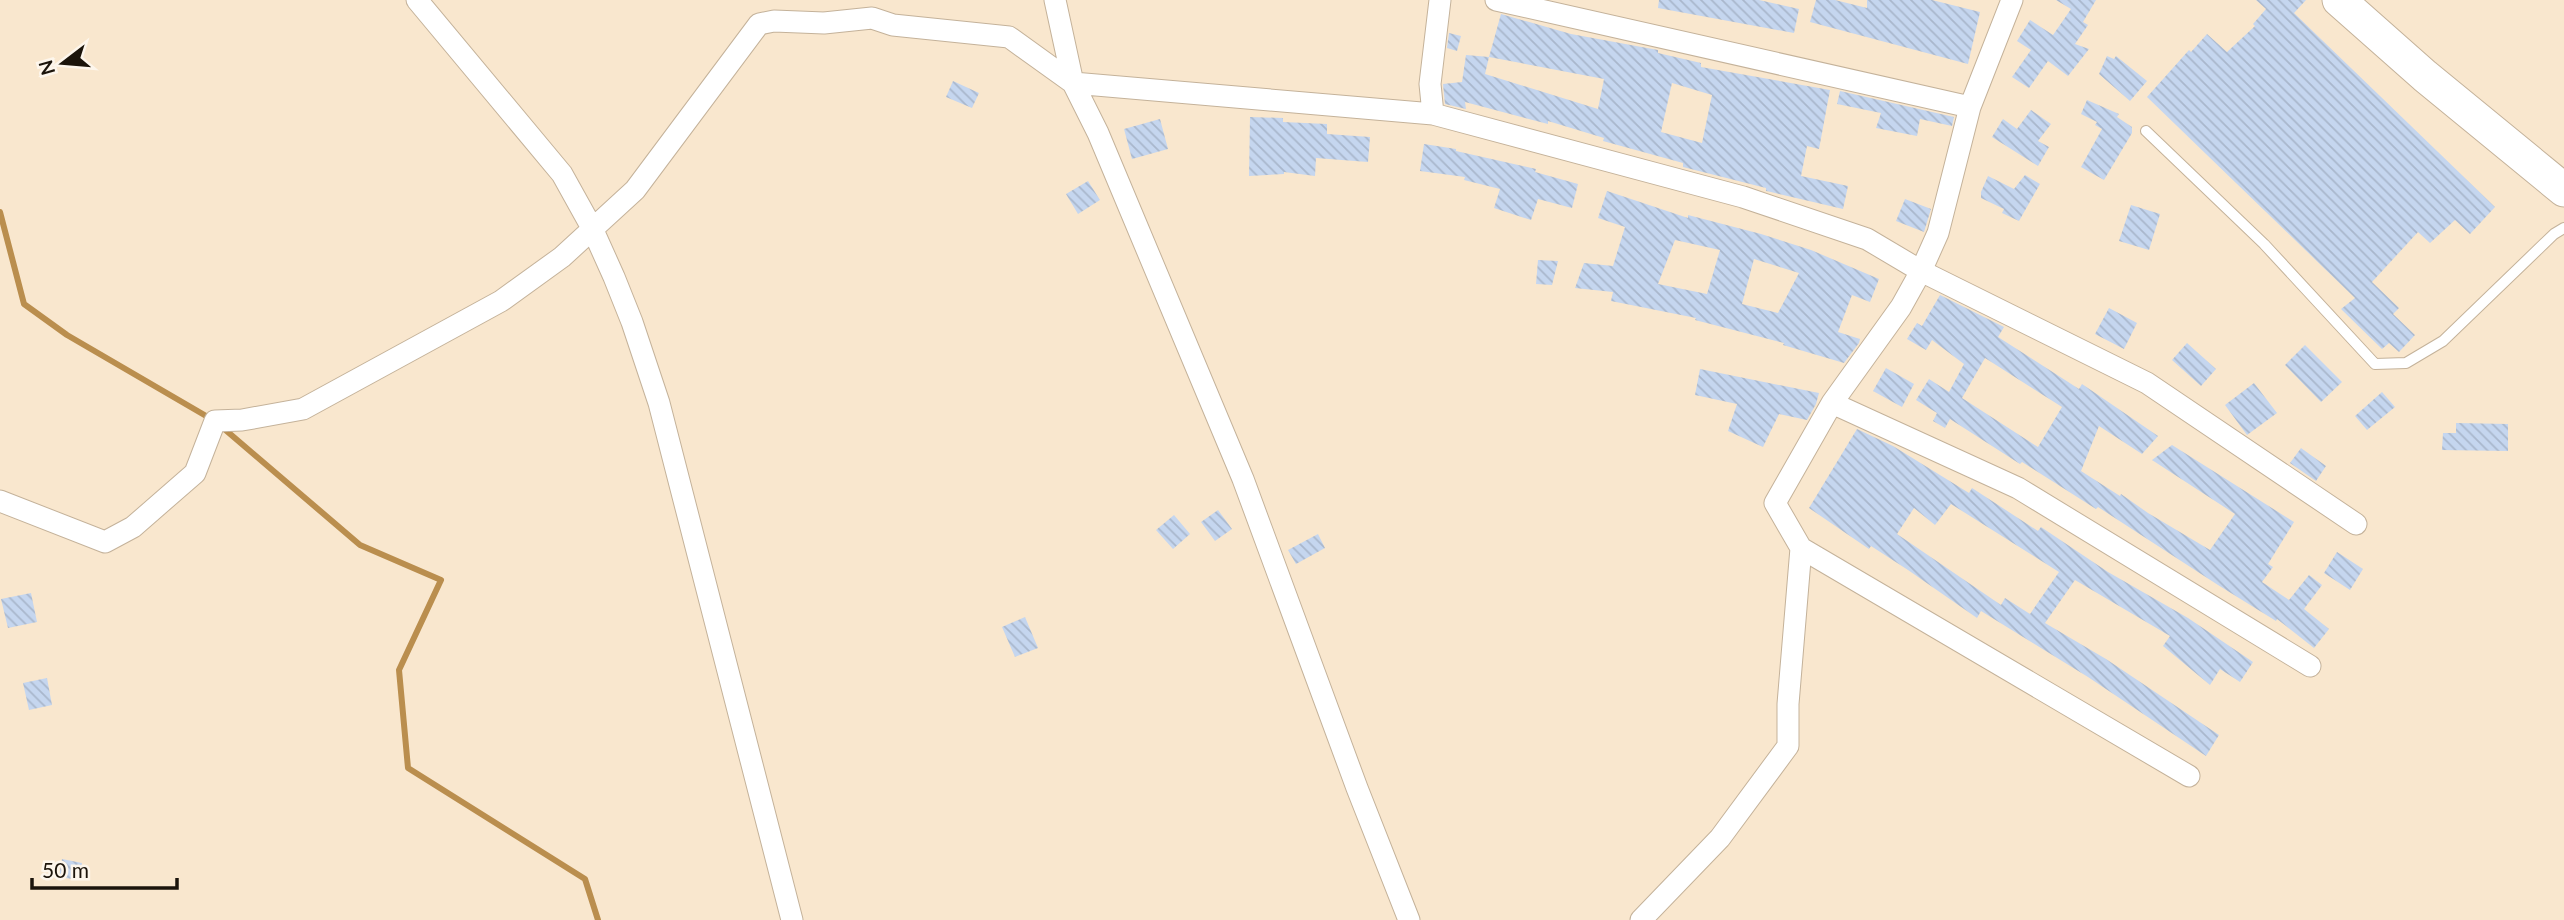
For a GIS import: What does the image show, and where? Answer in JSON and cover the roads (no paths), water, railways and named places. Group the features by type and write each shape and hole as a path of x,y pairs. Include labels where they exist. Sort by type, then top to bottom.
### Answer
{"main road":[{"path":"2339,0 2425,76 2564,190"}],"street":[{"path":"417,0 562,174 592,228 632,322 659,403 792,920"},
{"path":"1055,0 1073,83 1124,190 1224,432 1409,920"},
{"path":"1433,114 1430,84 1440,0"},
{"path":"1496,0 1970,107"},
{"path":"2012,0 1970,107 1938,233 1921,271 1901,307 1832,403 1775,503 1801,548 2189,776"},
{"path":"0,501 105,541 133,527 195,473 215,421 242,420 303,408 501,301 562,257 635,191 759,24 774,21 824,23 872,18 893,24 1009,37 1073,83 1433,114 1742,197 1867,239 1921,271 2147,383 2356,524"},
{"path":"1832,403 2018,488 2310,666"},
{"path":"1641,920 1720,838 1788,746 1788,704 1801,548"}],"lane":[{"path":"2146,131 2264,244 2375,364 2406,363 2443,341 2554,234 2564,228"}],"waterway":[{"path":"0,212 24,304 67,335 213,420"},
{"path":"222,427 360,545 441,580 399,670 408,768 585,879 598,920"}]}
